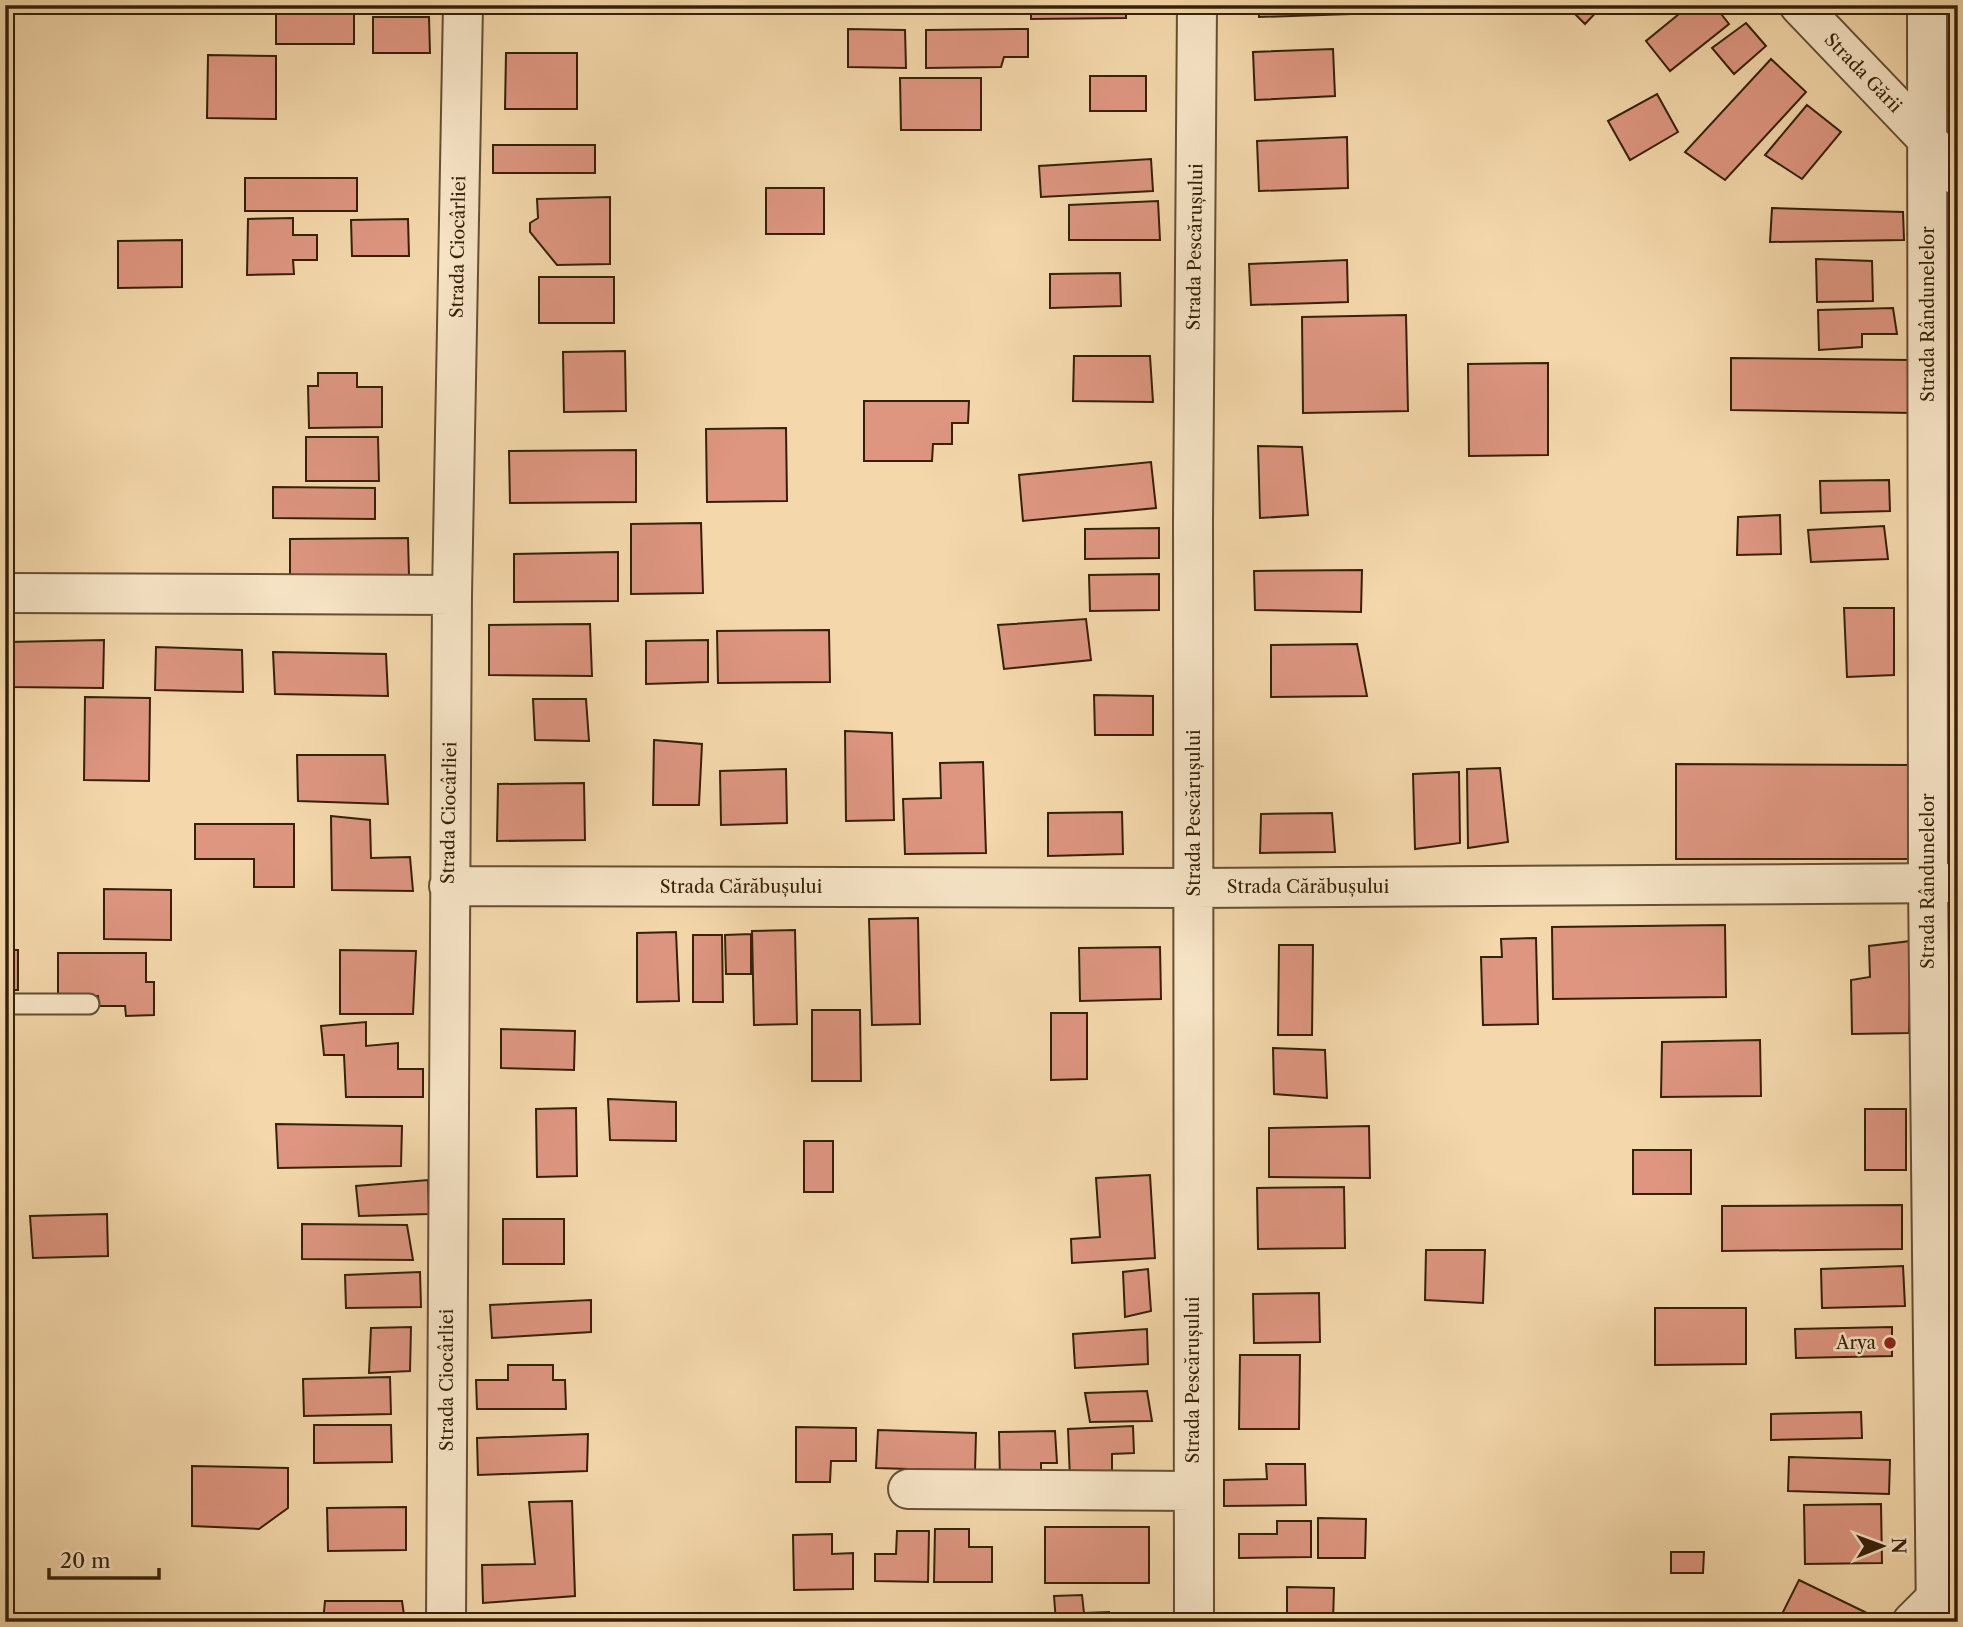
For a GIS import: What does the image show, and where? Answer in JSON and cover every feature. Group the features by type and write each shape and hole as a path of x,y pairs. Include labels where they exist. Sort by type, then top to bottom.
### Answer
{"street":[{"name":"Strada Ciocârliei","path":"446,1622 452,595 463,5"},
{"name":"Strada Pescărușului","path":"1194,1622 1193,507 1197,5"},
{"name":"Strada Gării","path":"1799,5 1958,176"},
{"name":"Strada Rândunelelor","path":"1927,5 1929,343 1943,883 1935,1604"},
{"path":"1929,343 1943,314 1958,302"},
{"path":"5,593 452,595"},
{"name":"Strada Cărăbușului","path":"449,886 1195,888 1943,883"},
{"path":"908,1489 1192,1491"}],"lane":[{"path":"5,1004 89,1004"}],"building":[{"path":"276,5 354,5 354,44 276,44"},
{"path":"1031,5 1126,5 1126,18 1031,19"},
{"path":"1259,5 1351,5 1351,14 1259,17"},
{"path":"1566,5 1603,5 1585,24"},
{"path":"1690,5 1714,5 1729,24 1670,71 1646,41"},
{"path":"373,17 429,17 430,53 373,53"},
{"path":"1746,23 1766,46 1734,74 1712,48"},
{"path":"848,29 905,30 906,68 848,67"},
{"path":"1028,29 1028,57 1004,57 1001,67 926,68 926,30"},
{"path":"1333,49 1335,96 1255,100 1253,52"},
{"path":"506,53 577,53 577,109 505,109"},
{"path":"208,55 276,56 276,119 207,118"},
{"path":"1771,59 1806,92 1725,180 1685,152"},
{"path":"1090,76 1146,76 1146,111 1090,111"},
{"path":"900,78 981,78 981,130 901,130"},
{"path":"1657,94 1678,132 1630,160 1608,121"},
{"path":"1807,105 1841,132 1802,179 1765,155"},
{"path":"1347,137 1348,188 1259,191 1257,141"},
{"path":"493,145 595,145 595,173 493,173"},
{"path":"1151,159 1153,191 1041,197 1039,166"},
{"path":"245,178 357,178 357,211 245,211"},
{"path":"766,188 824,188 824,234 766,234"},
{"path":"610,197 610,264 557,265 530,232 530,223 538,218 537,199"},
{"path":"1158,201 1160,240 1069,240 1069,205"},
{"path":"1772,208 1903,212 1904,240 1770,242"},
{"path":"293,218 293,235 317,235 317,260 293,260 294,274 247,275 248,219"},
{"path":"408,219 409,256 352,256 351,220"},
{"path":"182,240 182,287 118,288 118,241"},
{"path":"1816,259 1872,261 1873,301 1817,302"},
{"path":"1347,260 1348,302 1251,305 1249,264"},
{"path":"1120,273 1121,306 1050,308 1050,274"},
{"path":"539,277 614,277 614,323 539,323"},
{"path":"1893,308 1897,334 1862,334 1862,347 1819,350 1818,310"},
{"path":"1406,315 1408,411 1303,413 1302,317"},
{"path":"625,351 626,411 564,412 563,352"},
{"path":"1074,356 1150,356 1153,402 1073,401"},
{"path":"1731,358 1912,360 1912,413 1731,410"},
{"path":"1548,363 1548,455 1469,456 1468,364"},
{"path":"318,373 357,373 357,387 382,387 382,427 309,428 308,386 318,386"},
{"path":"864,401 969,401 968,423 952,423 952,444 933,444 932,461 864,461"},
{"path":"786,428 787,501 707,502 706,429"},
{"path":"306,437 378,437 379,481 306,481"},
{"path":"1258,446 1302,447 1308,515 1260,518"},
{"path":"636,450 636,502 510,503 509,451"},
{"path":"1151,462 1156,508 1023,521 1019,475"},
{"path":"1889,480 1890,511 1821,513 1820,481"},
{"path":"273,487 375,488 375,519 273,518"},
{"path":"1780,515 1781,554 1737,555 1738,517"},
{"path":"701,523 703,593 631,594 631,524"},
{"path":"1884,526 1888,559 1811,562 1808,530"},
{"path":"1159,528 1159,558 1085,559 1085,529"},
{"path":"408,538 409,576 290,577 290,539"},
{"path":"618,552 618,601 514,602 514,554"},
{"path":"1362,570 1361,612 1255,610 1254,571"},
{"path":"1159,574 1159,610 1090,611 1089,575"},
{"path":"1844,608 1894,608 1894,675 1847,677"},
{"path":"1086,619 1091,660 1004,669 998,625"},
{"path":"590,624 592,676 489,675 489,625"},
{"path":"829,630 830,682 718,683 717,631"},
{"path":"104,640 103,688 11,687 8,642"},
{"path":"708,640 708,682 646,684 646,641"},
{"path":"1357,644 1367,696 1271,697 1271,645"},
{"path":"156,647 242,650 243,692 155,690"},
{"path":"273,652 386,654 388,696 275,694"},
{"path":"1094,695 1153,696 1153,735 1095,735"},
{"path":"85,697 150,698 149,781 84,780"},
{"path":"533,699 586,699 589,741 535,740"},
{"path":"845,731 892,733 894,820 846,821"},
{"path":"654,740 702,744 699,805 653,805"},
{"path":"297,755 385,755 388,804 298,801"},
{"path":"983,762 986,853 905,854 903,799 941,798 940,763"},
{"path":"1676,764 1912,765 1911,859 1676,859"},
{"path":"1500,768 1508,842 1468,848 1467,769"},
{"path":"786,769 787,823 721,825 720,771"},
{"path":"1459,772 1460,843 1415,849 1413,774"},
{"path":"584,783 585,840 497,841 498,784"},
{"path":"1122,812 1123,854 1048,856 1048,813"},
{"path":"1332,813 1335,852 1260,853 1261,814"},
{"path":"331,816 370,820 371,858 410,857 413,891 332,890"},
{"path":"195,824 294,824 294,887 254,887 254,859 195,859"},
{"path":"104,889 171,890 171,940 104,939"},
{"path":"918,918 920,1024 872,1025 869,919"},
{"path":"1725,925 1726,997 1553,999 1552,927"},
{"path":"795,930 797,1024 754,1025 752,931"},
{"path":"676,932 679,1001 637,1002 637,933"},
{"path":"751,934 751,974 726,974 725,935"},
{"path":"693,935 722,935 723,1002 693,1002"},
{"path":"1536,938 1538,1024 1483,1025 1481,957 1502,957 1501,939"},
{"path":"1911,941 1909,1033 1852,1034 1851,980 1870,977 1869,946"},
{"path":"1279,945 1313,945 1312,1035 1278,1035"},
{"path":"1160,947 1161,999 1080,1001 1079,948"},
{"path":"5,950 18,950 18,990 5,990"},
{"path":"340,950 416,951 413,1014 340,1014"},
{"path":"58,953 146,953 146,982 154,982 154,1015 126,1016 125,1006 99,1006 98,996 58,996"},
{"path":"812,1010 860,1010 861,1081 812,1081"},
{"path":"1051,1013 1087,1013 1087,1079 1051,1080"},
{"path":"366,1022 366,1046 398,1043 398,1069 423,1069 423,1097 346,1097 344,1055 324,1055 321,1026"},
{"path":"501,1029 575,1031 574,1070 501,1068"},
{"path":"1760,1040 1761,1096 1661,1097 1662,1042"},
{"path":"1273,1048 1325,1050 1327,1098 1274,1094"},
{"path":"608,1099 676,1102 676,1141 610,1140"},
{"path":"576,1108 577,1176 537,1177 536,1109"},
{"path":"1865,1109 1906,1109 1906,1170 1865,1170"},
{"path":"276,1124 402,1126 401,1166 278,1168"},
{"path":"1369,1126 1370,1178 1269,1177 1269,1128"},
{"path":"804,1141 833,1141 833,1192 804,1192"},
{"path":"1633,1150 1691,1150 1691,1194 1633,1194"},
{"path":"1150,1175 1155,1258 1072,1263 1071,1239 1100,1237 1096,1178"},
{"path":"428,1180 429,1214 359,1216 356,1186"},
{"path":"1344,1187 1345,1248 1258,1249 1257,1188"},
{"path":"1902,1205 1902,1249 1722,1251 1722,1206"},
{"path":"107,1214 108,1256 33,1258 30,1216"},
{"path":"503,1219 564,1219 564,1264 503,1264"},
{"path":"302,1224 407,1225 413,1260 302,1259"},
{"path":"1426,1250 1485,1250 1483,1303 1425,1300"},
{"path":"1903,1266 1905,1306 1822,1308 1821,1269"},
{"path":"1148,1269 1151,1311 1125,1317 1123,1272"},
{"path":"420,1272 421,1307 346,1308 345,1275"},
{"path":"1319,1293 1320,1342 1254,1343 1253,1294"},
{"path":"591,1300 591,1332 492,1338 490,1305"},
{"path":"1655,1308 1746,1308 1746,1364 1655,1365"},
{"path":"411,1327 410,1371 369,1373 371,1328"},
{"path":"1892,1327 1892,1356 1796,1358 1795,1329"},
{"path":"1147,1329 1148,1364 1075,1368 1073,1334"},
{"path":"1240,1355 1300,1355 1299,1429 1239,1429"},
{"path":"508,1365 553,1365 553,1380 565,1380 566,1409 477,1409 476,1380 508,1380"},
{"path":"390,1377 391,1414 304,1416 303,1379"},
{"path":"1147,1391 1152,1421 1090,1422 1085,1393"},
{"path":"1861,1412 1862,1438 1771,1440 1771,1414"},
{"path":"314,1425 391,1425 392,1462 314,1463"},
{"path":"1133,1426 1134,1453 1112,1454 1112,1478 1070,1479 1068,1429"},
{"path":"796,1427 856,1428 856,1461 831,1461 830,1482 796,1482"},
{"path":"878,1430 976,1433 975,1471 876,1468"},
{"path":"1055,1431 1057,1463 1041,1463 1041,1479 1000,1480 999,1432"},
{"path":"588,1434 587,1471 478,1475 477,1438"},
{"path":"1789,1457 1890,1460 1889,1494 1788,1491"},
{"path":"1266,1464 1305,1464 1306,1505 1224,1506 1224,1480 1267,1479"},
{"path":"192,1466 288,1468 288,1508 259,1529 192,1526"},
{"path":"572,1501 575,1596 483,1603 482,1565 535,1564 529,1502"},
{"path":"1881,1504 1882,1563 1805,1564 1804,1505"},
{"path":"406,1507 406,1550 328,1551 327,1508"},
{"path":"1318,1518 1366,1519 1365,1558 1318,1558"},
{"path":"1277,1521 1311,1521 1311,1557 1239,1558 1239,1534 1277,1534"},
{"path":"1045,1527 1149,1527 1149,1583 1045,1583"},
{"path":"935,1529 969,1529 969,1547 992,1547 992,1582 934,1582"},
{"path":"897,1531 929,1531 928,1582 875,1581 875,1554 896,1554"},
{"path":"832,1534 832,1554 853,1553 853,1589 794,1590 793,1535"},
{"path":"1671,1552 1704,1552 1703,1573 1671,1573"},
{"path":"1799,1580 1867,1613 1863,1622 1778,1622"},
{"path":"1287,1587 1334,1588 1333,1622 1256,1622 1257,1615 1287,1616"},
{"path":"1082,1595 1084,1613 1109,1612 1109,1622 1056,1622 1054,1596"},
{"path":"325,1601 402,1601 405,1622 323,1622"}],"place":[{"name":"Arya","path":"1890,1343"}]}
